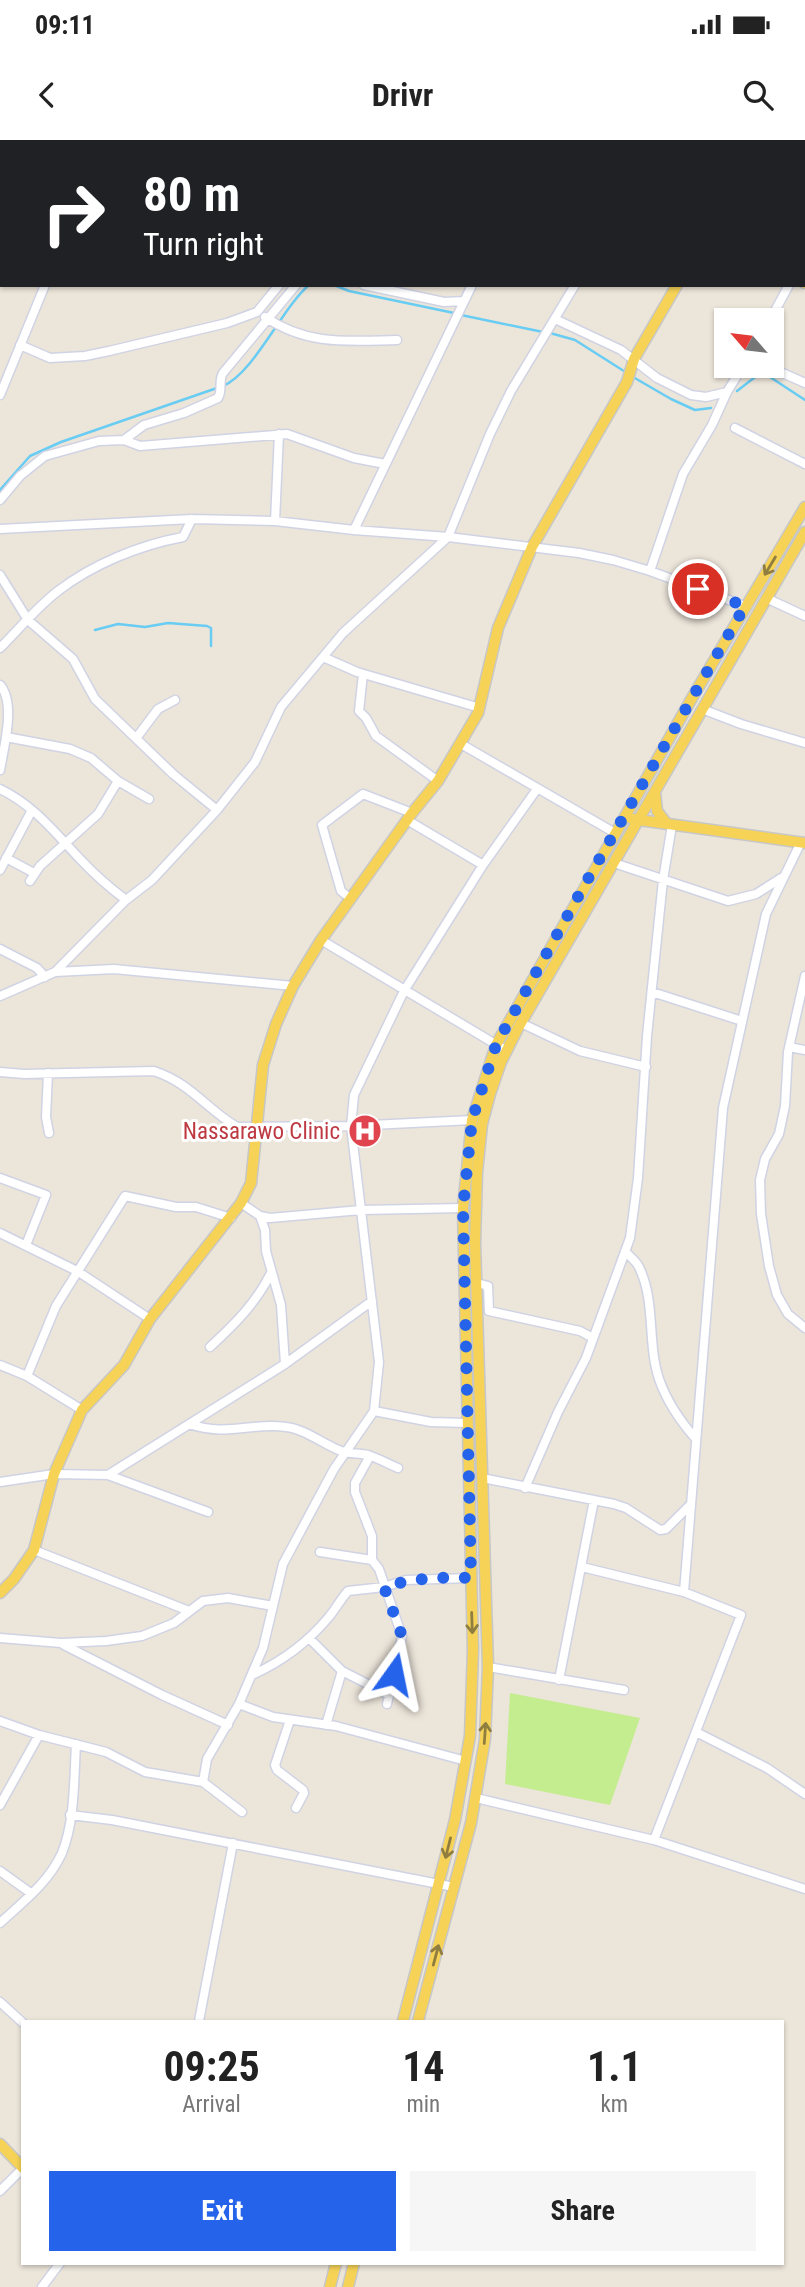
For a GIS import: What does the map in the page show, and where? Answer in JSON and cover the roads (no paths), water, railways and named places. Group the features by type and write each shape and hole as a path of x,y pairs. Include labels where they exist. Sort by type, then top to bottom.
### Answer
{"main road":[{"path":"0,1593 14,1579 34,1550 54,1474 82,1410 124,1364 150,1319 241,1203 250,1183 263,1065 276,1024 293,986 321,940 409,816 438,781 461,744 480,708 498,628 532,547 627,382 632,363 676,287"},
{"path":"805,507 745,606 496,1045 472,1120 463,1208 472,1697 461,1795 404,2017 419,2019 476,1798 485,1739 488,1668 475,1208 479,1148 490,1094 521,1023 805,532"},
{"path":"655,792 657,811 669,825"},
{"path":"625,816 637,821 803,843"},
{"path":"0,2144 21,2166"},
{"path":"330,2287 336,2265"},
{"path":"348,2287 351,2265"}],"street":[{"path":"0,395 44,287"},
{"path":"20,345 50,358 85,356 227,323 257,312 276,287"},
{"path":"124,440 144,425 215,401 220,394 219,379 270,321 295,287"},
{"path":"373,287 462,305"},
{"path":"354,530 471,287"},
{"path":"0,996 55,972 126,901 152,880 217,810 255,762 281,707 343,633 448,537 511,391 574,287"},
{"path":"777,308 788,287"},
{"path":"257,312 285,330 327,341 397,340"},
{"path":"552,323 621,350 632,363 691,395 706,397 727,392"},
{"path":"784,374 805,383"},
{"path":"650,571 682,474 712,425 736,378"},
{"path":"735,428 805,464"},
{"path":"0,500 20,476 45,456 99,441 124,440 140,446 279,434 296,437 354,458 385,464"},
{"path":"275,521 279,434"},
{"path":"0,529 191,519 275,521 448,537 579,553 650,571 745,606"},
{"path":"0,648 57,592 72,581 152,542 183,537 191,519"},
{"path":"0,575 28,620 73,659 95,699 173,774 217,810"},
{"path":"766,598 805,616"},
{"path":"323,657 363,674 480,708"},
{"path":"363,674 359,711 376,736 438,781"},
{"path":"0,685 8,698 6,737 0,769"},
{"path":"137,737 158,709 175,700"},
{"path":"702,709 805,743"},
{"path":"6,737 69,749 91,758 118,780 149,799"},
{"path":"461,744 615,833"},
{"path":"6,858 32,877 65,842 98,814 118,780"},
{"path":"0,789 32,810 126,901"},
{"path":"203,1782 207,1759 239,1704 263,1648 283,1564 334,1469 374,1410 379,1362 351,1126 354,1095 404,991 483,864 537,789"},
{"path":"351,899 341,891 322,825 363,794 409,816 483,864"},
{"path":"0,870 32,810"},
{"path":"525,1488 586,1358 633,1222 669,825"},
{"path":"684,1592 723,1108 766,914 803,843"},
{"path":"614,863 728,901 741,900 756,894 783,877"},
{"path":"321,940 507,1051"},
{"path":"0,949 37,968 46,977"},
{"path":"55,972 114,970 293,986"},
{"path":"804,1326 788,1314 777,1295 769,1266 761,1214 760,1180 765,1159 779,1134 785,1106 789,1047 805,976"},
{"path":"652,992 742,1021"},
{"path":"521,1023 580,1051 646,1067"},
{"path":"789,1047 805,1050"},
{"path":"0,1072 155,1071 172,1077 193,1090 222,1118 237,1128 472,1120"},
{"path":"48,1073 46,1117 49,1133"},
{"path":"0,1178 46,1195 26,1245"},
{"path":"27,1376 56,1306 125,1196 176,1207 196,1207 231,1218"},
{"path":"241,1203 260,1216 270,1218 361,1210 463,1208"},
{"path":"260,1216 271,1273 281,1305 285,1364"},
{"path":"0,1233 77,1271 150,1319"},
{"path":"625,1251 639,1265 646,1288 658,1378 669,1403 696,1438"},
{"path":"210,1347 260,1296 271,1273"},
{"path":"477,1283 488,1286 489,1311 580,1331 593,1338"},
{"path":"108,1475 285,1364 372,1301"},
{"path":"0,1365 27,1376 82,1410"},
{"path":"374,1410 431,1422 467,1423"},
{"path":"189,1424 208,1430 232,1430 264,1425 296,1428 320,1443 345,1453 369,1455 398,1468"},
{"path":"309,1637 342,1671 388,1699 402,1636 379,1569 372,1560 372,1536 355,1492 355,1483 369,1455"},
{"path":"0,1482 54,1474 108,1475 208,1512"},
{"path":"482,1478 626,1508 660,1530 666,1529 691,1504"},
{"path":"559,1680 594,1500"},
{"path":"34,1550 189,1611"},
{"path":"320,1552 372,1560"},
{"path":"582,1567 684,1592 741,1615 654,1840"},
{"path":"252,1675 290,1654 329,1617 348,1591 419,1579 471,1578"},
{"path":"0,1638 61,1643 142,1636 174,1623 203,1601 228,1598 273,1606"},
{"path":"61,1643 162,1695 228,1725"},
{"path":"488,1668 624,1690"},
{"path":"326,1725 342,1671"},
{"path":"239,1704 273,1717 326,1725 466,1761"},
{"path":"290,1720 275,1765 277,1770 303,1790 296,1808"},
{"path":"0,1721 39,1735 106,1752 145,1772 203,1782 242,1812"},
{"path":"695,1732 767,1768 805,1794"},
{"path":"0,1805 39,1735"},
{"path":"0,1923 32,1894 50,1873 62,1852 70,1815 76,1744"},
{"path":"476,1798 654,1840 805,1889"},
{"path":"70,1815 112,1820 454,1887"},
{"path":"199,2020 233,1843"},
{"path":"0,1871 32,1894"},
{"path":"0,2002 21,2021"},
{"path":"0,2192 21,2170"},
{"path":"42,2287 58,2265"}],"waterway":[{"path":"223,386 246,368 307,287"},
{"path":"339,287 454,313"},
{"path":"461,315 543,332"},
{"path":"550,333 575,340 627,373"},
{"path":"737,391 759,374 770,377 805,400"},
{"path":"633,377 695,410 711,408"},
{"path":"0,490 30,456 61,442 217,388"},
{"path":"95,630 118,624 145,627 168,623 207,626 211,628 211,646"}],"place":[{"name":"Nassarawo Clinic","path":"365,1131"}]}
